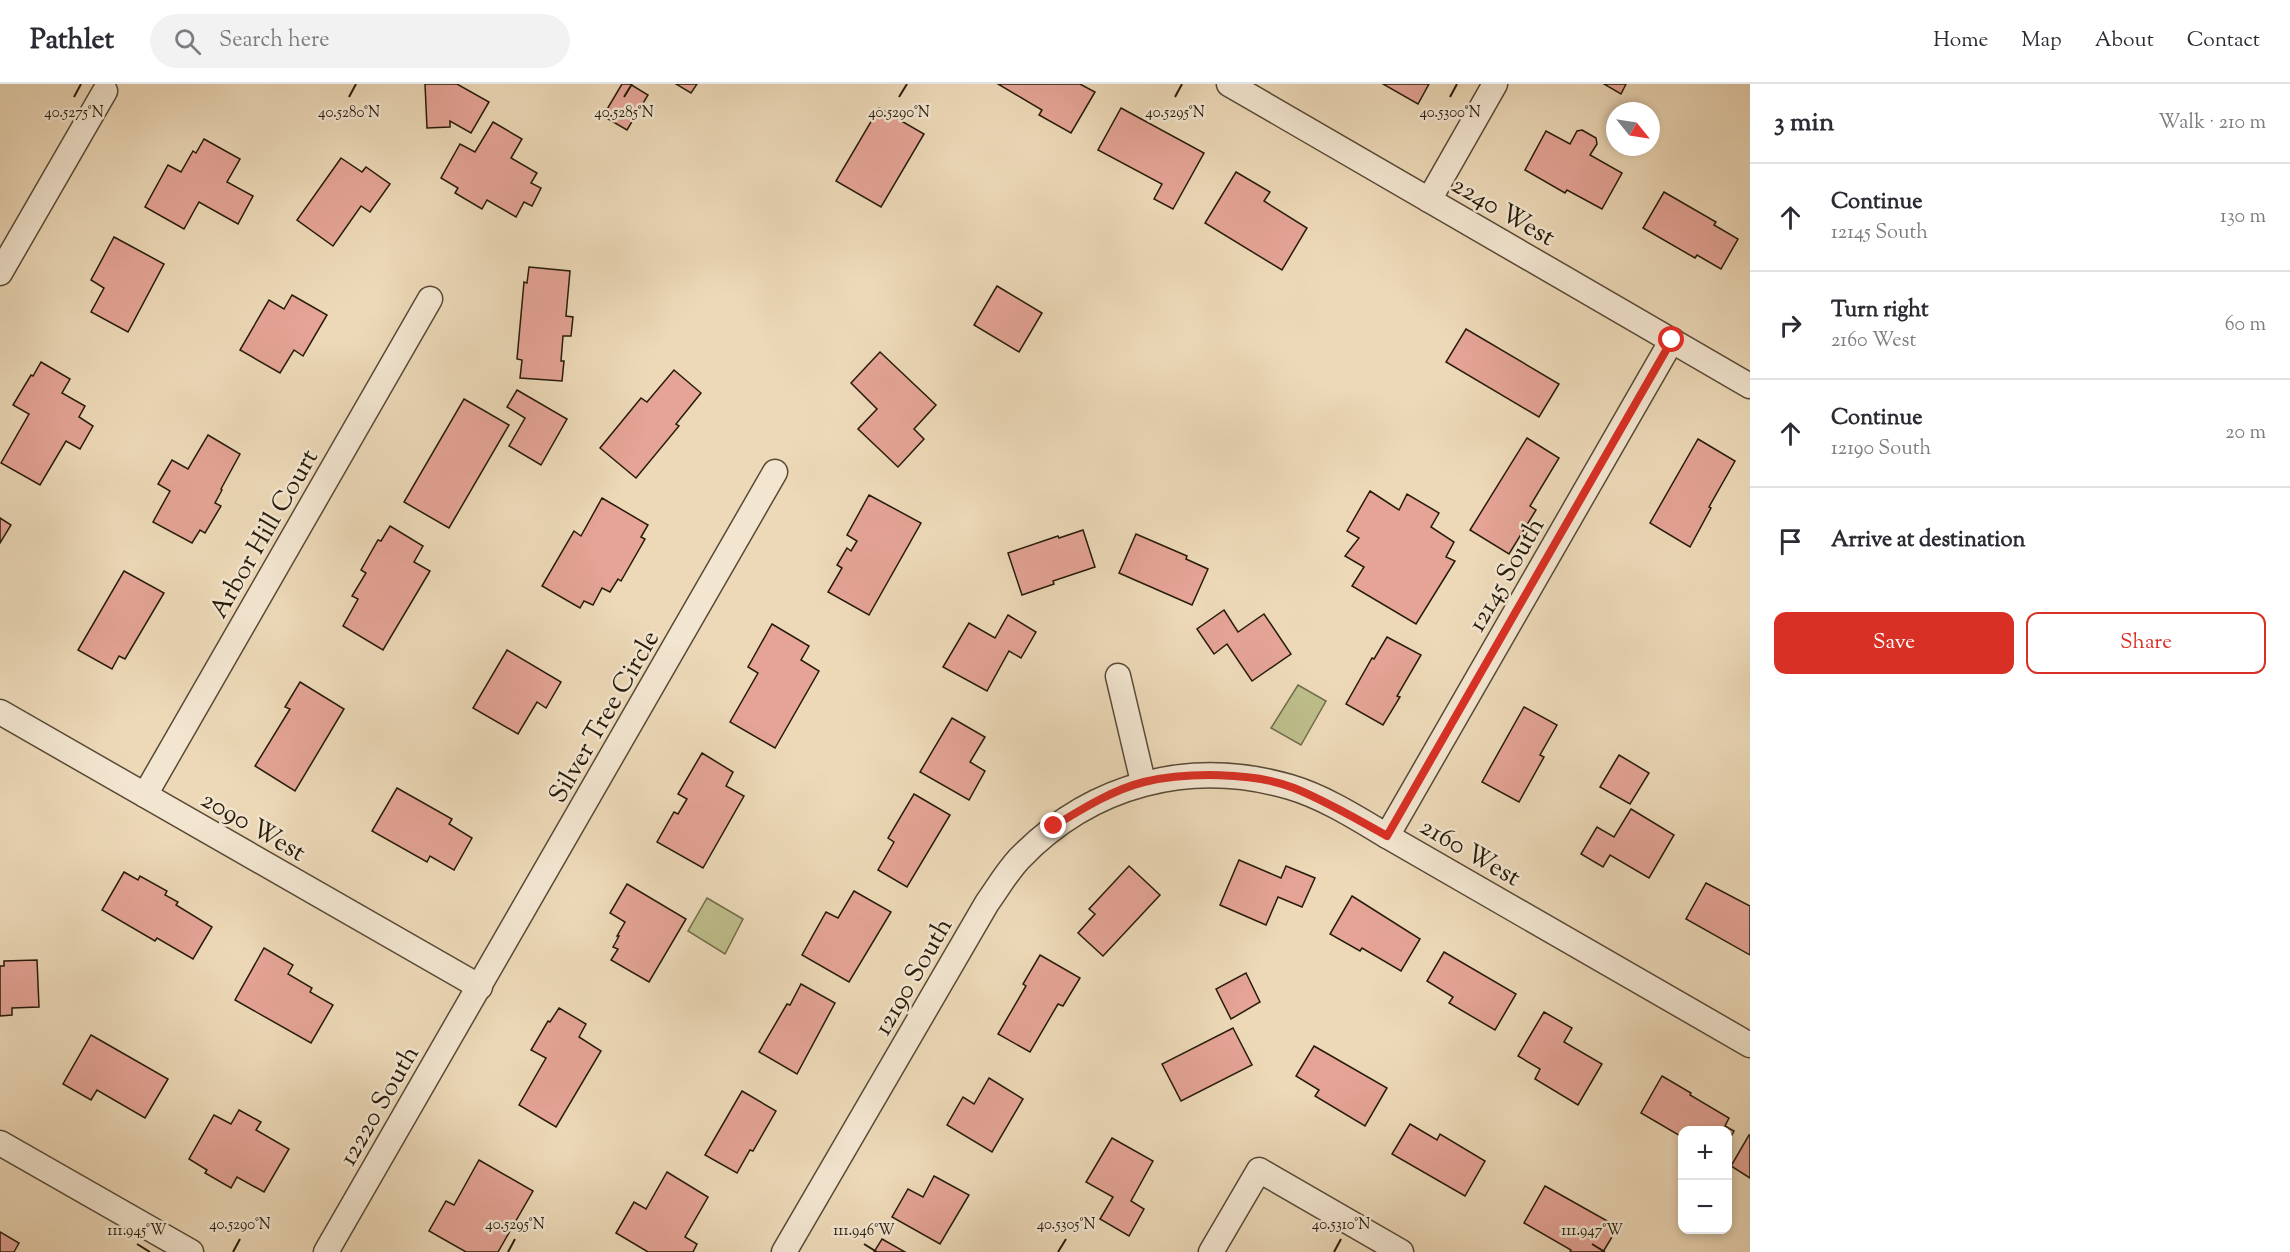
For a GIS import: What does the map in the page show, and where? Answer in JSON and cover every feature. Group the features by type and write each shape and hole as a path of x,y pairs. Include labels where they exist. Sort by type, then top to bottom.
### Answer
{"street":[{"name":"2240 West","path":"1229,84 1750,386"},
{"path":"1429,200 1495,84"},
{"path":"0,273 105,91"},
{"name":"Arbor Hill Court","path":"145,795 429,299"},
{"name":"12145 South","path":"1387,836 1672,340"},
{"name":"Silver Tree Circle","path":"480,987 776,472"},
{"path":"1118,676 1143,782"},
{"name":"2090 West","path":"0,712 480,987"},
{"name":"2160 West","path":"1143,782 1194,774 1244,777 1291,787 1336,807 1750,1045"},
{"name":"12190 South","path":"784,1252 987,903 1018,860 1054,826 1097,800 1143,782"},
{"name":"12220 South","path":"326,1252 480,987"},
{"path":"0,1143 191,1252"},
{"path":"1211,1252 1259,1170 1401,1252"}],"green space":[{"path":"1298,685 1326,701 1301,745 1271,728"},
{"path":"707,898 743,919 725,954 688,931"}],"building":[{"path":"425,84 457,84 489,102 471,133 450,121 450,127 427,128"},
{"path":"622,84 630,84 648,95 627,130 603,116"},
{"path":"676,84 697,84 691,93"},
{"path":"998,84 1080,84 1095,92 1071,133 1039,115 1042,110"},
{"path":"1383,84 1429,84 1418,104"},
{"path":"1604,84 1626,84 1621,94"},
{"path":"879,108 924,134 881,207 836,181"},
{"path":"1121,108 1204,153 1173,209 1154,199 1162,184 1098,150"},
{"path":"493,122 522,139 511,158 537,173 531,183 541,188 532,206 524,202 516,217 487,200 482,209 455,193 458,188 441,178 460,144 475,152"},
{"path":"1582,130 1596,138 1597,144 1590,155 1622,173 1602,209 1567,190 1565,193 1525,170 1546,131 1570,144 1577,131"},
{"path":"204,139 240,159 227,182 253,196 238,224 199,202 184,229 145,207 168,165 181,172 193,151 196,153"},
{"path":"341,158 362,172 366,167 390,184 370,212 361,206 333,246 297,220"},
{"path":"1236,172 1270,192 1264,201 1307,228 1282,270 1205,223"},
{"path":"1664,192 1716,222 1714,225 1738,239 1721,269 1697,255 1695,258 1643,228"},
{"path":"114,237 164,264 128,332 91,312 104,288 91,280"},
{"path":"529,267 570,271 566,316 573,317 571,336 563,336 562,381 520,378 522,360 517,359 524,282 527,283"},
{"path":"997,286 1042,313 1019,352 974,325"},
{"path":"292,295 327,315 303,356 294,350 280,373 240,350 269,300 284,309"},
{"path":"1466,329 1559,384 1539,417 1446,362"},
{"path":"880,352 936,405 914,429 924,439 898,467 858,429 877,409 851,383"},
{"path":"41,362 70,379 62,393 85,406 79,417 93,426 80,449 66,441 40,485 1,463 29,414 13,405"},
{"path":"674,370 701,393 676,424 679,426 636,478 600,448 641,398 647,402"},
{"path":"517,390 567,419 541,465 509,446 525,418 507,407"},
{"path":"464,399 509,425 449,528 404,502"},
{"path":"208,435 240,454 215,503 221,506 205,533 200,530 192,543 153,522 170,491 158,484 172,460 188,469"},
{"path":"1527,438 1559,458 1530,506 1536,510 1509,554 1470,530"},
{"path":"1698,439 1735,461 1690,547 1650,523"},
{"path":"1370,491 1399,510 1407,494 1439,513 1431,527 1454,542 1446,557 1455,561 1416,624 1352,586 1364,567 1345,556 1359,538 1347,531"},
{"path":"869,495 921,523 869,615 828,592 842,568 837,565 847,548 851,551 857,541 847,535"},
{"path":"602,498 648,525 641,537 645,539 621,581 618,579 610,592 602,588 593,605 584,601 580,608 542,586 574,531 581,536"},
{"path":"0,518 11,525 0,543"},
{"path":"390,526 423,546 414,562 430,571 383,650 343,626 358,599 352,596 366,573 361,570 378,540 381,541"},
{"path":"1083,530 1095,567 1053,581 1054,584 1022,595 1008,553"},
{"path":"1136,534 1187,556 1186,559 1208,569 1192,605 1119,573"},
{"path":"124,571 164,593 125,659 119,656 112,669 78,650"},
{"path":"1224,610 1238,632 1264,614 1291,654 1252,681 1227,644 1214,654 1197,629"},
{"path":"1008,615 1036,632 1021,658 1009,651 987,691 943,667 969,623 995,638"},
{"path":"772,624 809,646 801,660 819,671 775,748 730,722 758,673 748,667"},
{"path":"1387,637 1421,655 1383,725 1346,704 1372,658 1374,659"},
{"path":"507,650 561,682 546,708 537,702 518,734 473,708"},
{"path":"300,682 344,709 295,791 255,766 290,709 285,707"},
{"path":"1524,707 1557,725 1540,755 1544,757 1519,802 1482,782"},
{"path":"952,718 985,737 970,762 985,771 969,800 920,772"},
{"path":"702,753 733,772 726,786 744,796 703,868 657,842 674,812 678,814 687,799 678,794"},
{"path":"1619,755 1649,773 1630,804 1600,787"},
{"path":"397,788 452,819 449,824 472,838 454,870 430,856 427,862 372,831"},
{"path":"914,794 950,815 907,887 878,870 894,842 888,838"},
{"path":"1631,809 1674,835 1649,878 1610,855 1603,867 1581,854 1597,827 1614,837"},
{"path":"1239,860 1281,878 1286,866 1315,878 1302,907 1278,897 1266,925 1220,905"},
{"path":"1129,866 1160,895 1103,956 1078,933 1095,914 1089,909"},
{"path":"124,872 138,880 140,876 167,891 165,895 178,902 176,905 212,927 193,959 157,938 155,941 102,910"},
{"path":"1706,883 1750,906 1750,955 1686,919"},
{"path":"627,884 686,919 649,982 611,960 618,949 613,947 625,922 610,913"},
{"path":"854,891 891,912 849,982 802,955 826,912 838,918"},
{"path":"1352,896 1420,939 1401,971 1362,948 1360,951 1330,934"},
{"path":"264,948 293,965 288,974 312,988 310,992 333,1005 311,1043 235,1000"},
{"path":"1444,952 1516,994 1495,1030 1449,1003 1453,997 1427,981"},
{"path":"1040,955 1080,978 1063,1006 1058,1004 1030,1052 998,1034 1026,986 1023,984"},
{"path":"37,960 39,1007 12,1008 12,1015 0,1016 0,966 4,966 4,961"},
{"path":"1246,973 1260,1002 1231,1019 1216,989"},
{"path":"801,984 835,1003 797,1074 759,1052"},
{"path":"559,1008 586,1024 579,1037 601,1051 556,1127 519,1105 546,1058 531,1050 548,1021 550,1022"},
{"path":"1544,1012 1572,1028 1564,1042 1602,1064 1578,1105 1535,1079 1540,1069 1518,1056"},
{"path":"1233,1028 1252,1065 1181,1101 1162,1064"},
{"path":"91,1035 168,1079 145,1118 97,1090 91,1100 63,1084"},
{"path":"1314,1046 1387,1088 1365,1126 1315,1096 1319,1090 1296,1076"},
{"path":"1662,1076 1729,1118 1725,1126 1678,1126 1678,1135 1641,1113"},
{"path":"989,1078 1023,1099 992,1152 947,1125 963,1097 974,1104"},
{"path":"742,1091 776,1111 753,1151 750,1150 737,1173 705,1155"},
{"path":"239,1110 261,1122 256,1130 289,1149 264,1192 237,1177 231,1188 205,1173 207,1170 189,1159 214,1115 231,1124"},
{"path":"1410,1124 1437,1140 1440,1134 1485,1161 1465,1196 1392,1154"},
{"path":"1749,1135 1750,1178 1732,1167"},
{"path":"1112,1138 1153,1161 1131,1201 1144,1209 1129,1236 1100,1219 1113,1197 1086,1182"},
{"path":"479,1160 533,1191 498,1252 466,1252 429,1231 446,1201 454,1205"},
{"path":"667,1172 708,1197 685,1237 697,1244 693,1252 648,1252 616,1233 634,1202 646,1209"},
{"path":"934,1176 969,1195 940,1244 892,1217 908,1189 923,1197"},
{"path":"1545,1186 1618,1227 1603,1252 1570,1252 1571,1250 1524,1223"},
{"path":"0,1232 19,1243 14,1252 0,1252"},
{"path":"882,1239 905,1252 874,1252"}],"route":[{"path":"1054,826 1097,800 1143,782 1194,774 1244,777 1291,787 1336,807 1387,836 1672,340"}]}
